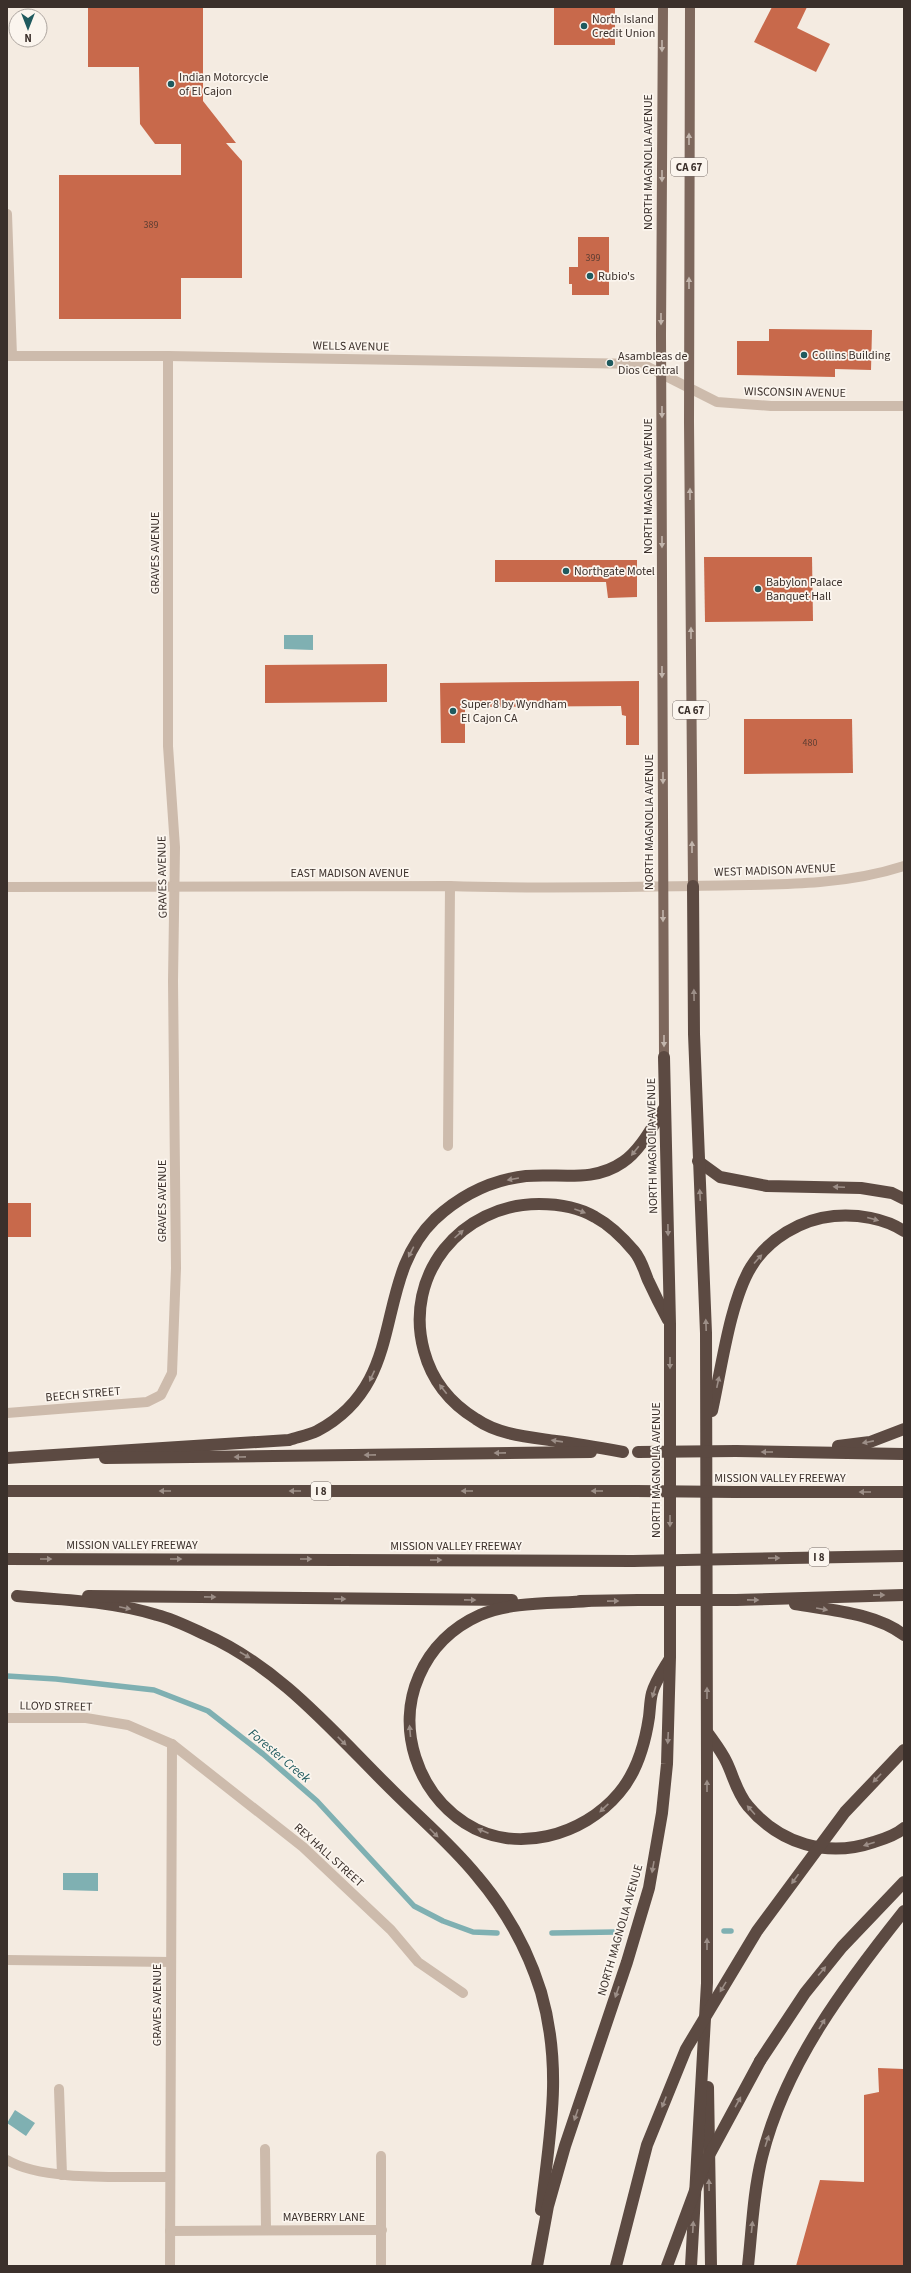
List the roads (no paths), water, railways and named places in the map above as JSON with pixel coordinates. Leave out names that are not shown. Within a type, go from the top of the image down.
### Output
[{"type":"highway","points":[[693,886],[698,1161],[706,1333],[707,1983],[710,2266]]},
{"type":"highway","name":"NORTH MAGNOLIA AVENUE","points":[[535,2266],[548,2206],[566,2146],[627,1962],[649,1888],[662,1813],[667,1764],[670,1657],[670,1324],[664,1057]]},
{"type":"highway","points":[[10,1458],[282,1440],[316,1432],[339,1417],[359,1398],[372,1377],[380,1358],[403,1268],[413,1248],[436,1219],[468,1194],[485,1186],[507,1179],[527,1176],[589,1176],[609,1170],[624,1162],[637,1150],[665,1108]]},
{"type":"highway","points":[[698,1161],[720,1177],[733,1180],[767,1186],[861,1188],[892,1193],[904,1199]]},
{"type":"highway","points":[[624,1452],[526,1437],[497,1430],[477,1420],[459,1407],[444,1392],[432,1376],[425,1354],[419,1322],[420,1301],[425,1284],[444,1250],[472,1223],[490,1213],[510,1207],[554,1204],[594,1216],[618,1234],[636,1252],[670,1324]]},
{"type":"highway","points":[[707,1434],[736,1302],[751,1267],[771,1245],[792,1228],[820,1217],[845,1215],[871,1218],[904,1231]]},
{"type":"highway","points":[[798,1452],[870,1442],[904,1429]]},
{"type":"highway","points":[[10,1458],[159,1458],[736,1451],[904,1454]]},
{"type":"highway","name":"MISSION VALLEY FREEWAY","points":[[7,1491],[904,1492]]},
{"type":"highway","name":"MISSION VALLEY FREEWAY","points":[[7,1559],[634,1561],[904,1556]]},
{"type":"highway","points":[[12,1596],[588,1601],[770,1601],[904,1595]]},
{"type":"highway","points":[[12,1596],[118,1606],[158,1615],[206,1634],[249,1657],[306,1705],[476,1874],[507,1918],[522,1946],[540,1990],[553,2050],[555,2082],[535,2266]]},
{"type":"highway","points":[[588,1601],[500,1608],[479,1615],[454,1630],[436,1647],[423,1666],[414,1688],[409,1712],[412,1749],[419,1769],[432,1791],[450,1810],[466,1823],[490,1834],[517,1839],[548,1837],[578,1826],[602,1812],[620,1792],[636,1765],[646,1736],[652,1693],[670,1657]]},
{"type":"highway","points":[[770,1601],[846,1613],[874,1620],[904,1635]]},
{"type":"highway","points":[[707,1732],[727,1763],[733,1783],[747,1805],[756,1815],[789,1839],[806,1846],[824,1849],[845,1849],[862,1846],[886,1838],[904,1828]]},
{"type":"highway","points":[[616,2266],[647,2145],[686,2049],[757,1932],[845,1812],[904,1750]]},
{"type":"highway","points":[[667,2266],[706,2161],[760,2061],[805,1993],[842,1948],[904,1882]]},
{"type":"highway","points":[[748,2266],[757,2179],[762,2156],[784,2096],[797,2068],[833,2006],[861,1965],[904,1911]]},
{"type":"highway","points":[[691,2266],[707,1983]]},
{"type":"main road","name":"NORTH MAGNOLIA AVENUE","points":[[663,7],[662,373],[664,1057]]},
{"type":"main road","name":"CA 67","points":[[690,7],[690,387],[693,886]]},
{"type":"street","points":[[7,214],[9,356]]},
{"type":"street","name":"WELLS AVENUE","points":[[9,356],[168,356],[642,364],[690,387]]},
{"type":"street","name":"GRAVES AVENUE","points":[[160,1395],[172,1373],[176,1268],[173,981],[175,847],[168,746],[168,356]]},
{"type":"street","name":"WISCONSIN AVENUE","points":[[690,387],[717,402],[771,406],[904,406]]},
{"type":"street","name":"WEST MADISON AVENUE","points":[[693,886],[819,884],[873,876],[904,866]]},
{"type":"street","name":"EAST MADISON AVENUE","points":[[7,887],[175,885],[450,886],[515,889],[693,886]]},
{"type":"street","points":[[448,1146],[450,886]]},
{"type":"street","name":"BEECH STREET","points":[[7,1413],[147,1402],[160,1395]]},
{"type":"street","name":"LLOYD STREET","points":[[7,1718],[86,1718],[100,1720],[128,1725],[172,1744]]},
{"type":"street","name":"GRAVES AVENUE","points":[[170,2266],[172,1744]]},
{"type":"street","name":"REX HALL STREET","points":[[172,1744],[304,1847],[391,1930],[418,1962],[463,1993]]},
{"type":"street","points":[[7,1960],[171,1962]]},
{"type":"street","points":[[59,2089],[62,2175]]},
{"type":"street","name":"MAYBERRY LANE","points":[[266,2149],[266,2230]]},
{"type":"street","points":[[381,2156],[381,2266]]},
{"type":"street","points":[[7,2160],[18,2166],[62,2175],[170,2177]]},
{"type":"street","name":"MAYBERRY LANE","points":[[170,2231],[382,2230]]},
{"type":"water","points":[[284,635],[313,635],[313,650],[284,649]]},
{"type":"water","points":[[63,1873],[98,1873],[98,1891],[63,1890]]},
{"type":"water","points":[[15,2110],[35,2123],[26,2136],[7,2123]]},
{"type":"waterway","name":"Forester Creek","points":[[7,1676],[56,1679],[154,1690],[208,1711],[263,1754],[317,1801],[414,1906],[443,1921],[473,1932],[497,1933]]},
{"type":"waterway","name":"Forester Creek","points":[[724,1931],[731,1931]]},
{"type":"waterway","name":"Forester Creek","points":[[552,1933],[616,1932]]},
{"type":"place","name":"North Island Credit Union","points":[[584,26]]},
{"type":"place","name":"Indian Motorcycle of El Cajon","points":[[171,84]]},
{"type":"place","name":"Rubio's","points":[[590,276]]},
{"type":"place","name":"Collins Building","points":[[804,355]]},
{"type":"place","name":"Asambleas de Dios Central","points":[[610,363]]},
{"type":"place","name":"Northgate Motel","points":[[566,571]]},
{"type":"place","name":"Babylon Palace Banquet Hall","points":[[758,589]]},
{"type":"place","name":"Super 8 by Wyndham El Cajon CA","points":[[453,711]]}]
